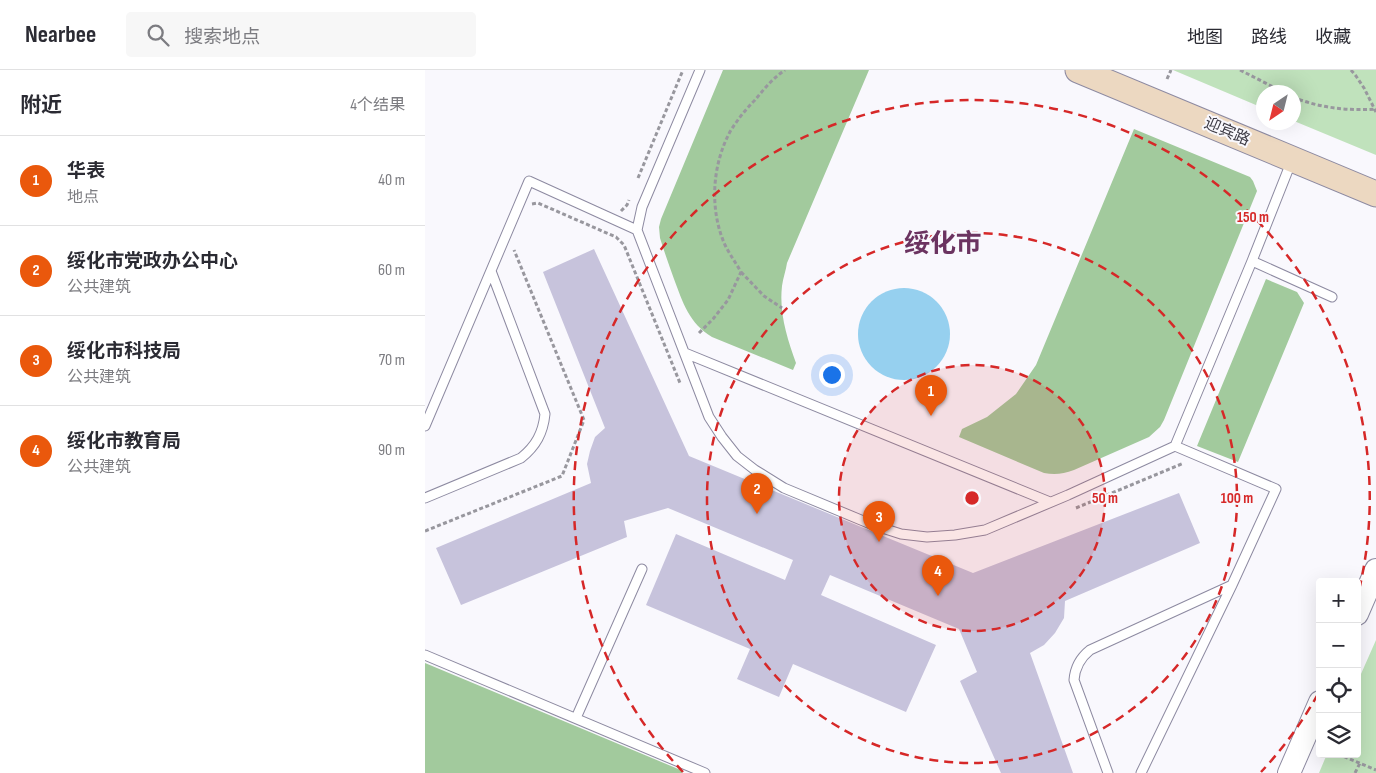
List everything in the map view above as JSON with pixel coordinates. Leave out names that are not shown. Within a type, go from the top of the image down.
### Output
[{"type":"main road","name":"迎宾路","points":[[1078,70],[1376,194]]},
{"type":"street","points":[[1361,605],[1376,570]]},
{"type":"street","points":[[1289,773],[1316,711]]},
{"type":"lane","points":[[700,70],[642,207],[637,230],[709,417],[737,456],[784,488],[873,525],[901,534],[927,537],[985,530],[1175,446],[1293,160]]},
{"type":"lane","points":[[425,426],[529,181],[637,230]]},
{"type":"lane","points":[[1252,261],[1332,297]]},
{"type":"lane","points":[[425,498],[521,458],[530,451],[544,426],[545,414],[491,271]]},
{"type":"lane","points":[[685,353],[1050,502]]},
{"type":"lane","points":[[1141,773],[1276,490],[1175,446]]},
{"type":"lane","points":[[576,718],[641,569]]},
{"type":"lane","points":[[1108,773],[1074,680],[1075,672],[1084,655],[1090,650],[1232,585]]},
{"type":"lane","points":[[425,656],[705,773]]},
{"type":"path","points":[[638,178],[683,70]]},
{"type":"path","points":[[782,308],[764,296],[741,272],[725,245],[715,208],[714,194],[718,165],[732,129],[770,82],[785,70]]},
{"type":"path","points":[[1167,79],[1171,70]]},
{"type":"path","points":[[1240,70],[1269,85]]},
{"type":"path","points":[[1301,100],[1320,106],[1375,110],[1364,88],[1351,70]]},
{"type":"path","points":[[619,212],[627,205],[630,196]]},
{"type":"path","points":[[530,205],[538,203],[616,237],[624,245],[683,389]]},
{"type":"path","points":[[425,531],[562,476],[584,420],[513,248]]},
{"type":"path","points":[[699,333],[728,300],[741,272]]},
{"type":"path","points":[[1075,508],[1185,463]]},
{"type":"path","points":[[1347,758],[1376,770]]},
{"type":"path","points":[[1355,773],[1359,763]]},
{"type":"green space","points":[[723,70],[869,70],[787,263],[781,296],[787,335],[796,363],[793,370],[712,337],[704,331],[692,319],[684,304],[660,238],[659,227],[661,219]]},
{"type":"green space","points":[[1173,70],[1376,70],[1376,155],[1301,124],[1301,85],[1256,85],[1256,105]]},
{"type":"green space","points":[[1134,129],[1250,177],[1257,191],[1160,427],[1149,437],[1074,470],[1059,474],[1044,473],[959,437],[962,429],[987,417],[1016,394],[1036,365]]},
{"type":"green space","points":[[1266,279],[1297,292],[1304,303],[1238,462],[1197,446]]},
{"type":"green space","points":[[1376,640],[1376,773],[1319,773],[1325,758],[1361,758],[1361,674]]},
{"type":"green space","points":[[425,663],[683,771],[682,773],[425,773]]},
{"type":"water","points":[[904,288],[922,291],[937,301],[947,316],[950,334],[947,352],[937,367],[922,377],[904,380],[886,377],[871,367],[861,352],[858,334],[861,316],[871,301],[886,291]]},
{"type":"building","points":[[594,249],[689,456],[973,573],[1179,493],[1200,543],[1065,601],[1064,618],[1055,633],[1044,645],[1030,653],[1073,773],[1001,773],[960,681],[977,672],[959,629],[830,575],[821,595],[936,645],[906,712],[793,664],[779,697],[737,679],[750,649],[646,605],[676,534],[785,580],[793,560],[668,508],[624,521],[627,537],[461,605],[436,548],[591,483],[587,464],[590,451],[595,437],[605,428],[543,272]]},
{"type":"place","name":"华表","points":[[931,416]]},
{"type":"place","name":"绥化市党政办公中心","points":[[757,514]]},
{"type":"place","name":"绥化市科技局","points":[[879,542]]},
{"type":"place","name":"绥化市教育局","points":[[938,596]]},
{"type":"district","name":"绥化市","points":[[943,244]]}]
